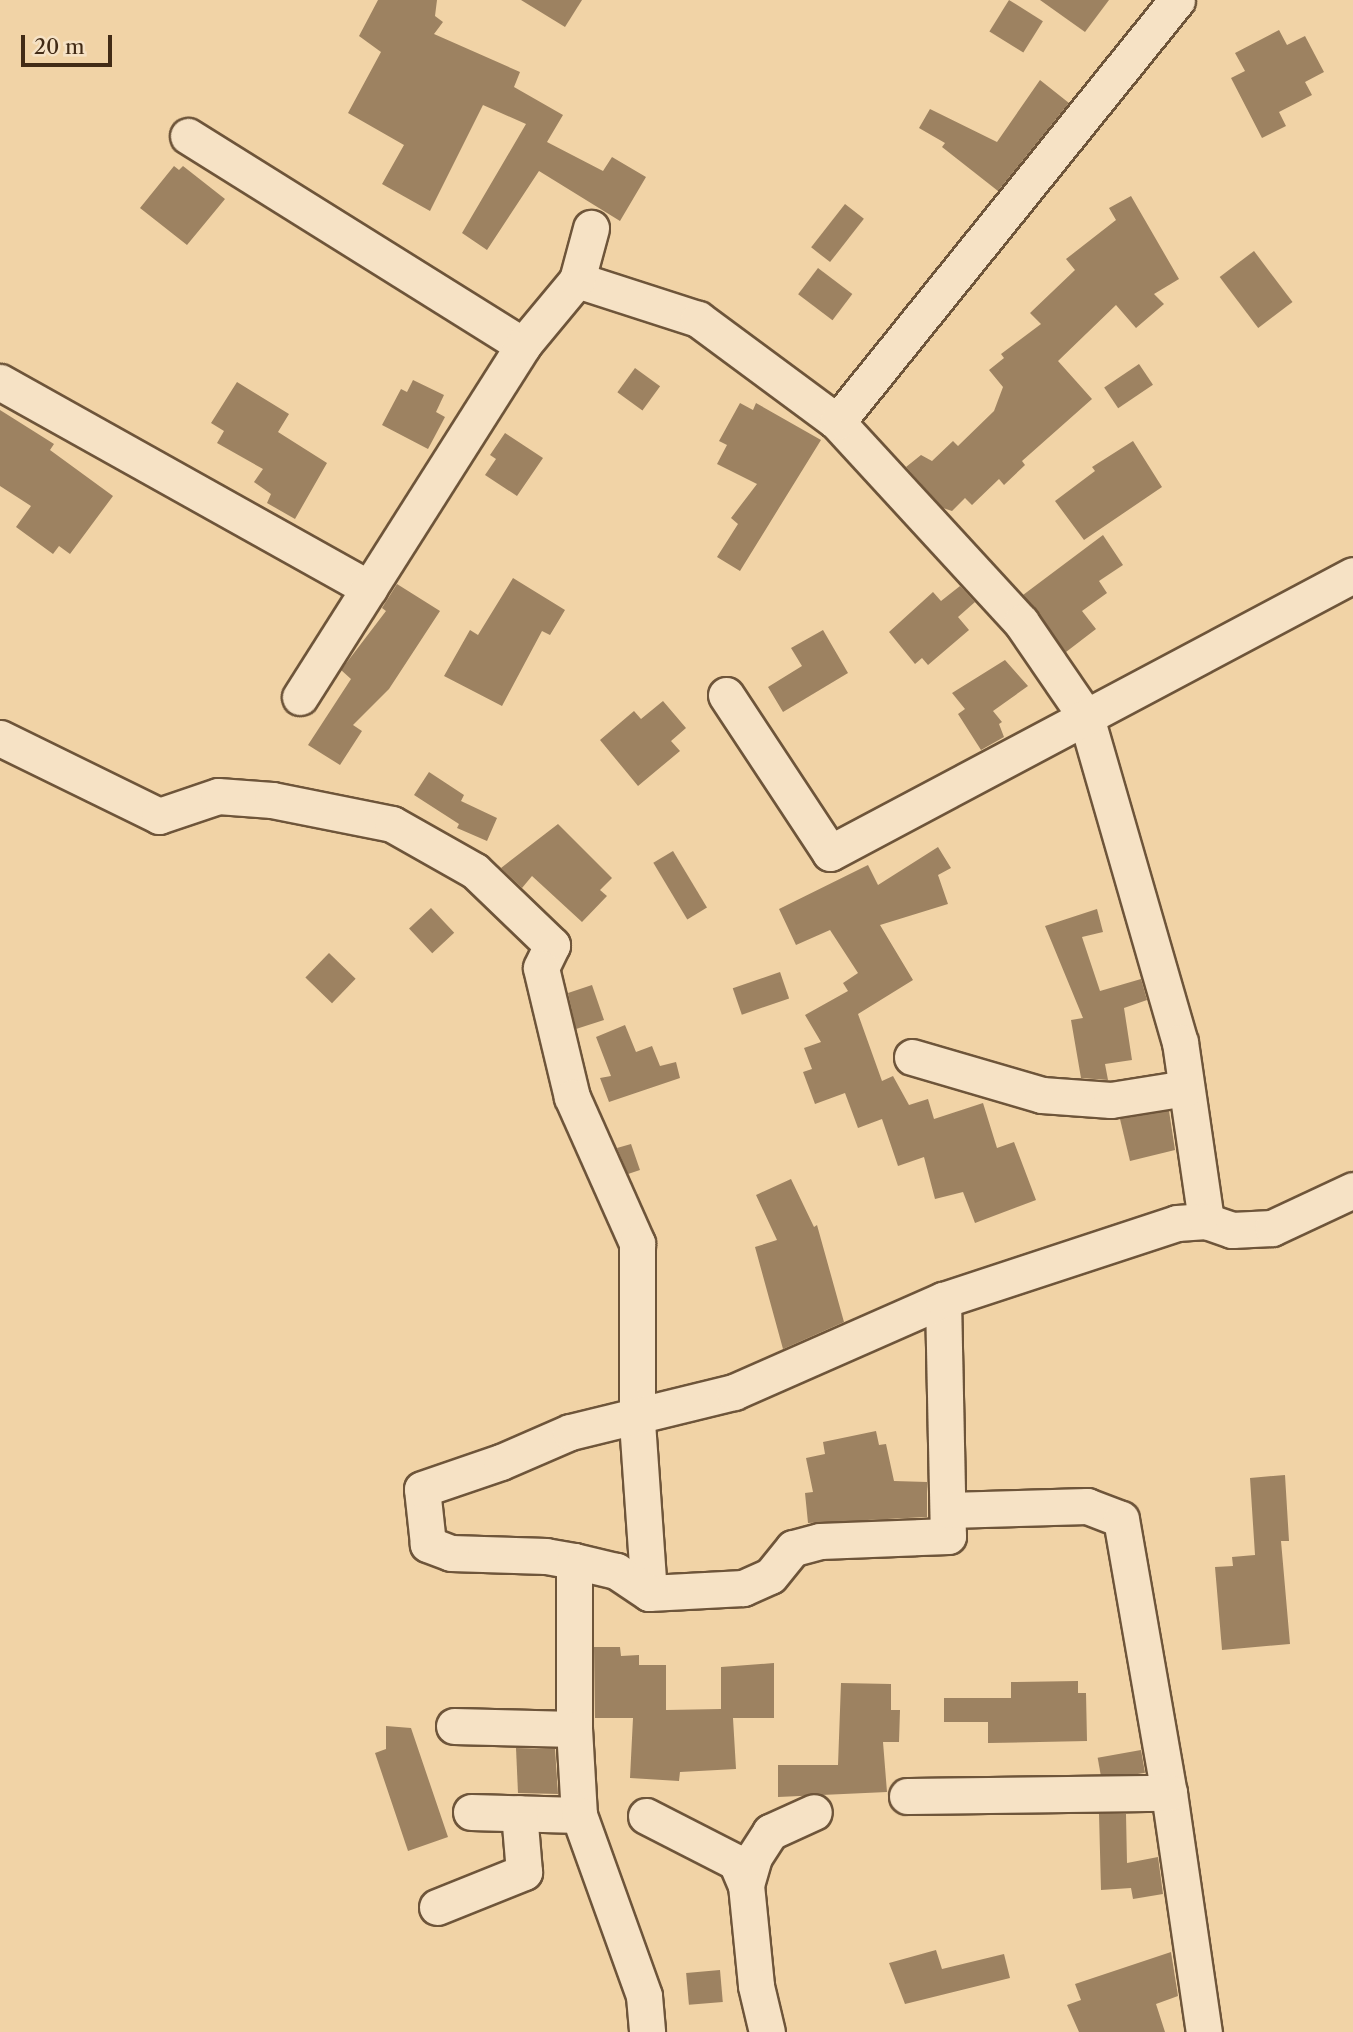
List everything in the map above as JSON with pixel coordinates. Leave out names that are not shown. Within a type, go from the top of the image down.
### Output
[{"type":"street","points":[[837,422],[1177,0]]},
{"type":"street","points":[[188,136],[523,345]]},
{"type":"street","points":[[300,697],[523,345],[577,280],[591,228]]},
{"type":"street","points":[[577,280],[698,319],[837,422],[1021,622],[1086,717],[1180,1042],[1206,1222]]},
{"type":"street","points":[[0,382],[369,588]]},
{"type":"street","points":[[726,695],[830,853],[1353,575]]},
{"type":"street","points":[[0,738],[159,816],[218,796],[272,800],[392,824],[475,871],[552,945],[541,968],[572,1097],[637,1243],[637,1416],[649,1593]]},
{"type":"street","points":[[912,1057],[1042,1095],[1111,1100],[1186,1088]]},
{"type":"street","points":[[943,1300],[948,1536],[820,1541],[793,1548],[770,1576],[743,1588],[649,1593],[616,1571],[574,1561],[546,1556],[451,1553],[428,1544],[422,1489],[501,1462],[570,1432],[734,1392],[943,1300],[1177,1223],[1206,1222],[1233,1230],[1272,1228],[1353,1190]]},
{"type":"street","points":[[949,1510],[1087,1506],[1121,1519],[1169,1793],[1204,2032]]},
{"type":"street","points":[[574,1561],[574,1728],[579,1815],[644,1996],[647,2032]]},
{"type":"street","points":[[454,1726],[574,1728]]},
{"type":"street","points":[[907,1796],[1169,1793]]},
{"type":"street","points":[[471,1812],[579,1815]]},
{"type":"street","points":[[746,1885],[754,1857],[770,1832],[814,1812]]},
{"type":"street","points":[[437,1907],[524,1872],[519,1813]]},
{"type":"street","points":[[646,1816],[736,1862],[746,1885],[756,1986],[767,2032]]},
{"type":"building","points":[[378,0],[437,0],[435,16],[443,22],[434,34],[520,72],[514,87],[563,115],[547,142],[603,171],[612,157],[646,177],[620,221],[539,171],[487,250],[462,233],[526,124],[483,105],[430,211],[382,184],[404,145],[348,113],[381,52],[359,36]]},
{"type":"building","points":[[521,0],[582,0],[565,27]]},
{"type":"building","points":[[1009,0],[1043,21],[1023,53],[989,31]]},
{"type":"building","points":[[1040,0],[1109,0],[1085,32]]},
{"type":"building","points":[[1279,30],[1287,45],[1305,36],[1324,72],[1305,82],[1312,95],[1279,112],[1286,126],[1262,138],[1231,78],[1245,71],[1235,53]]},
{"type":"building","points":[[1040,80],[1069,103],[998,191],[942,147],[945,143],[919,128],[930,109],[997,142]]},
{"type":"building","points":[[174,166],[179,170],[183,166],[225,199],[187,245],[140,208]]},
{"type":"building","points":[[1131,196],[1179,279],[1154,294],[1164,304],[1136,328],[1116,305],[1058,361],[1092,399],[1022,461],[1025,465],[1004,485],[999,479],[972,505],[965,498],[952,511],[943,508],[906,467],[921,455],[932,461],[953,441],[958,446],[994,411],[1003,387],[989,370],[1004,358],[1001,354],[1041,324],[1030,313],[1075,270],[1066,259],[1116,220],[1109,208]]},
{"type":"building","points":[[845,204],[864,219],[830,262],[811,247]]},
{"type":"building","points":[[1254,251],[1293,302],[1258,328],[1220,277]]},
{"type":"building","points":[[818,268],[852,294],[832,320],[798,294]]},
{"type":"building","points":[[1139,364],[1153,385],[1118,408],[1104,387]]},
{"type":"building","points":[[635,368],[660,386],[642,410],[617,392]]},
{"type":"building","points":[[413,380],[444,395],[436,412],[445,417],[428,449],[382,425],[401,389],[407,392]]},
{"type":"building","points":[[237,382],[289,414],[278,432],[327,463],[295,519],[267,503],[271,494],[254,482],[263,469],[217,443],[224,431],[211,423]]},
{"type":"building","points":[[740,403],[753,410],[756,403],[821,440],[740,571],[717,557],[738,524],[731,518],[757,484],[717,464],[727,445],[719,441]]},
{"type":"building","points":[[0,410],[54,444],[50,450],[113,496],[70,554],[59,546],[53,554],[16,527],[31,506],[0,486]]},
{"type":"building","points":[[505,433],[543,458],[517,496],[485,475],[496,459],[490,455]]},
{"type":"building","points":[[1133,441],[1162,487],[1084,540],[1055,501],[1095,471],[1092,467]]},
{"type":"building","points":[[1103,535],[1123,565],[1099,581],[1107,593],[1082,611],[1096,629],[1066,652],[1023,595]]},
{"type":"building","points":[[513,578],[565,610],[550,635],[542,631],[502,706],[444,676],[470,630],[478,635]]},
{"type":"building","points":[[397,584],[440,611],[389,689],[353,725],[362,731],[340,765],[308,745],[351,679],[341,670],[386,611],[382,608]]},
{"type":"building","points":[[960,586],[975,602],[958,617],[969,630],[928,665],[922,658],[915,664],[889,632],[933,592],[941,601]]},
{"type":"building","points":[[823,630],[848,673],[783,712],[768,687],[802,666],[791,648]]},
{"type":"building","points":[[1005,660],[1028,686],[993,711],[1002,722],[999,724],[1004,737],[981,750],[958,714],[965,709],[952,693]]},
{"type":"building","points":[[663,701],[686,728],[671,741],[680,751],[638,786],[600,740],[634,711],[641,719]]},
{"type":"building","points":[[429,772],[464,795],[461,801],[497,818],[487,841],[457,828],[459,824],[414,795]]},
{"type":"building","points":[[558,824],[612,878],[600,890],[607,896],[582,922],[532,876],[522,888],[501,868]]},
{"type":"building","points":[[938,847],[951,868],[938,875],[948,904],[880,925],[913,980],[858,1014],[882,1081],[893,1076],[909,1105],[928,1099],[934,1119],[983,1103],[997,1148],[1014,1142],[1036,1200],[975,1223],[963,1192],[935,1199],[924,1157],[898,1166],[882,1119],[858,1128],[845,1093],[815,1104],[803,1072],[812,1069],[804,1048],[821,1042],[805,1015],[848,991],[843,983],[858,973],[830,930],[796,945],[779,909],[868,865],[878,885]]},
{"type":"building","points":[[673,851],[707,908],[687,919],[653,863]]},
{"type":"building","points":[[431,908],[454,933],[432,953],[409,928]]},
{"type":"building","points":[[1097,909],[1103,932],[1082,937],[1100,991],[1141,979],[1147,1000],[1124,1008],[1132,1060],[1105,1064],[1108,1080],[1081,1078],[1071,1020],[1083,1018],[1045,926]]},
{"type":"building","points":[[329,953],[356,979],[332,1003],[305,977]]},
{"type":"building","points":[[780,972],[789,998],[742,1015],[733,988]]},
{"type":"building","points":[[592,985],[604,1020],[576,1029],[568,993]]},
{"type":"building","points":[[625,1025],[636,1052],[652,1046],[660,1066],[676,1062],[680,1078],[609,1102],[600,1078],[611,1076],[596,1037]]},
{"type":"building","points":[[1169,1111],[1175,1150],[1130,1161],[1120,1119]]},
{"type":"building","points":[[631,1144],[640,1170],[628,1174],[617,1148]]},
{"type":"building","points":[[791,1179],[814,1227],[817,1225],[844,1322],[783,1349],[755,1247],[777,1240],[756,1195]]},
{"type":"building","points":[[876,1431],[879,1445],[886,1444],[894,1481],[927,1482],[927,1517],[808,1523],[805,1493],[813,1492],[806,1458],[825,1454],[823,1442]]},
{"type":"building","points":[[1285,1475],[1289,1541],[1281,1541],[1290,1644],[1222,1650],[1215,1567],[1233,1566],[1232,1557],[1255,1555],[1250,1478]]},
{"type":"building","points":[[594,1647],[620,1647],[621,1656],[639,1655],[639,1665],[666,1665],[666,1710],[721,1709],[721,1667],[774,1663],[774,1718],[733,1718],[736,1769],[680,1772],[679,1781],[630,1778],[633,1718],[595,1718]]},
{"type":"building","points":[[1078,1681],[1078,1693],[1086,1693],[1087,1741],[988,1743],[988,1722],[944,1722],[944,1698],[1011,1698],[1011,1682]]},
{"type":"building","points":[[841,1683],[891,1684],[891,1710],[900,1710],[899,1742],[883,1742],[887,1792],[778,1797],[778,1765],[838,1765]]},
{"type":"building","points":[[386,1726],[411,1728],[448,1837],[408,1851],[375,1753],[386,1749]]},
{"type":"building","points":[[516,1748],[555,1749],[558,1794],[518,1793]]},
{"type":"building","points":[[1141,1750],[1145,1773],[1102,1780],[1098,1758]]},
{"type":"building","points":[[1099,1814],[1126,1814],[1127,1863],[1158,1857],[1163,1894],[1133,1899],[1131,1888],[1101,1890]]},
{"type":"building","points":[[936,1950],[942,1969],[1004,1954],[1010,1978],[905,2004],[889,1963]]},
{"type":"building","points":[[1171,1952],[1178,1996],[1156,2004],[1165,2032],[1079,2032],[1067,2005],[1081,2000],[1075,1984]]},
{"type":"building","points":[[720,1970],[723,2002],[689,2005],[686,1973]]}]
